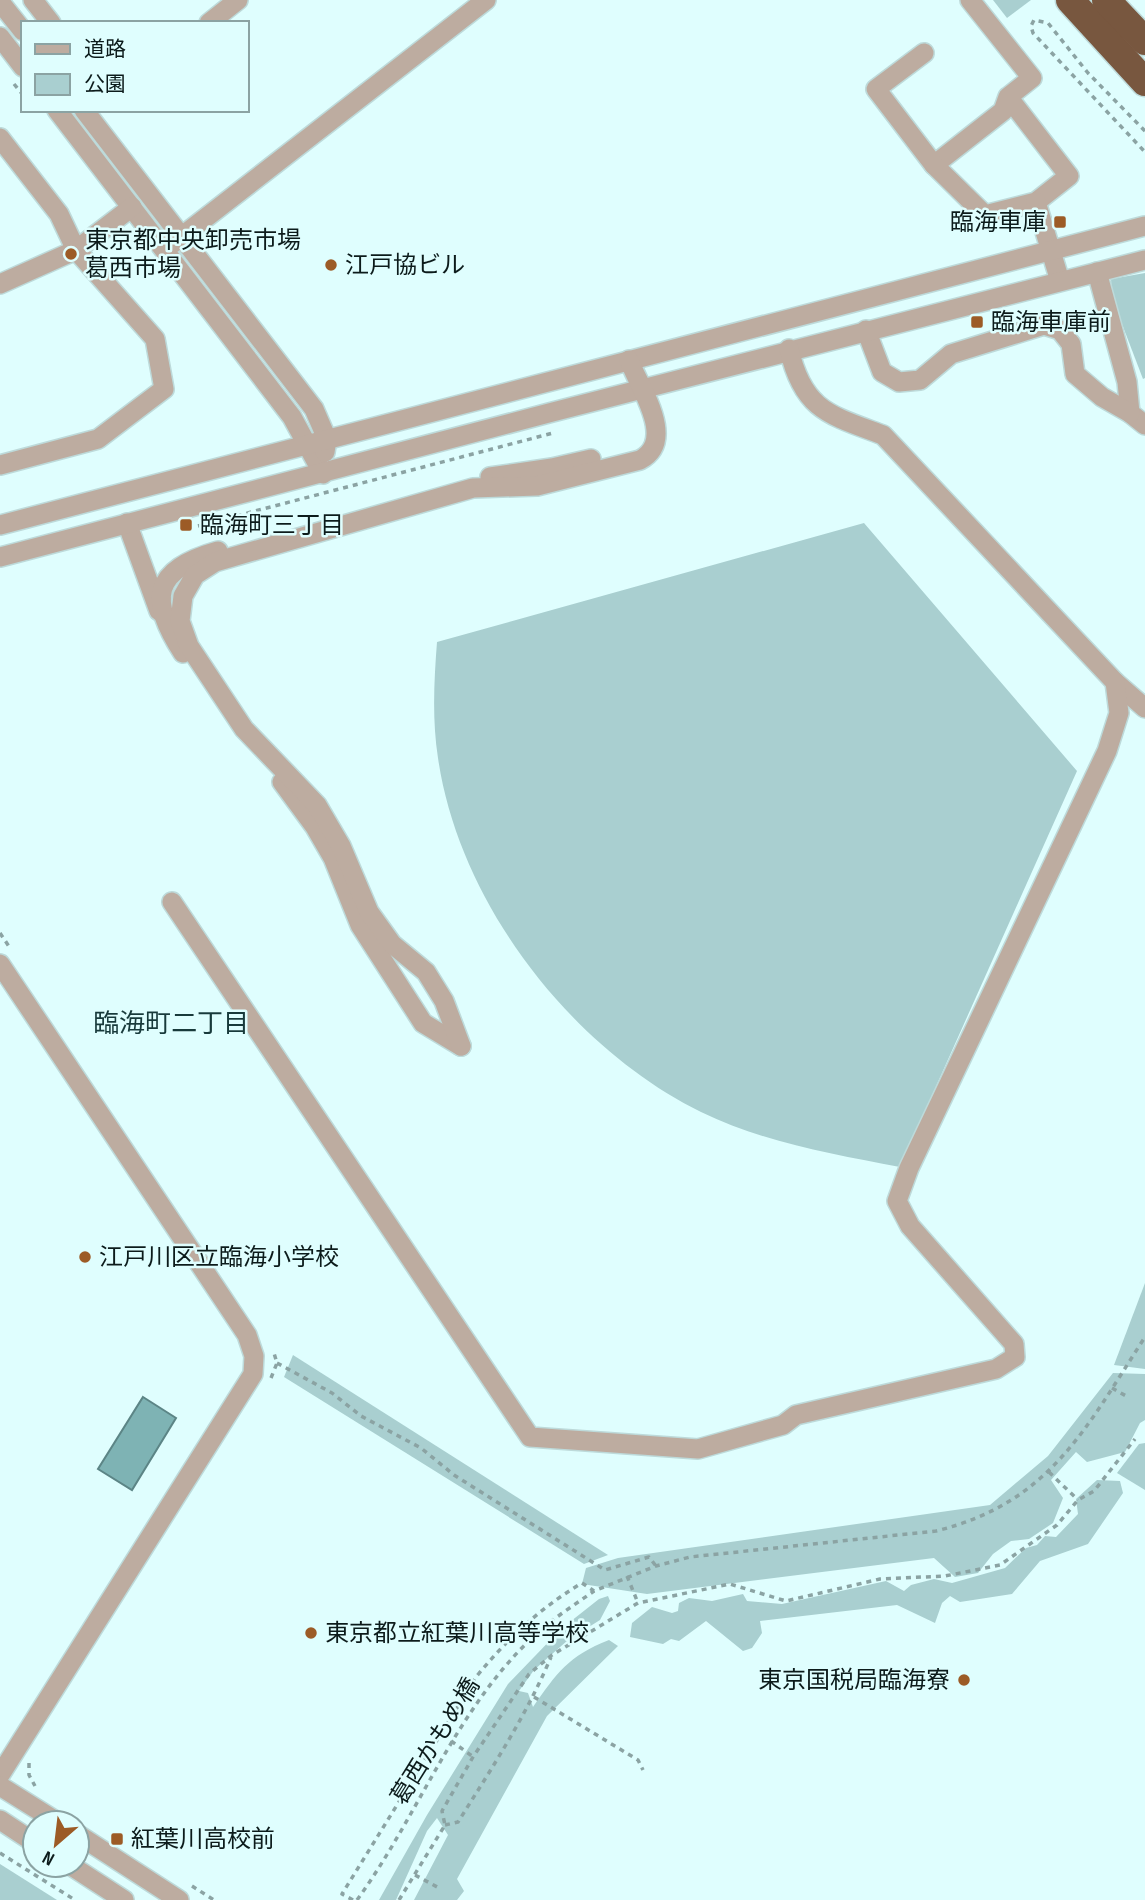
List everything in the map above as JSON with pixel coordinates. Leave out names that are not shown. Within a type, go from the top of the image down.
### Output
[{"type":"highway","points":[[1070,0],[1145,82]]},
{"type":"highway","points":[[1106,0],[1145,41]]},
{"type":"street","points":[[33,0],[49,21]]},
{"type":"street","points":[[212,21],[238,0]]},
{"type":"street","points":[[165,249],[486,0]]},
{"type":"street","points":[[934,165],[1003,111],[1008,97],[1032,78],[970,0]]},
{"type":"street","points":[[0,2],[21,28]]},
{"type":"street","points":[[0,37],[21,64]]},
{"type":"street","points":[[924,53],[876,89],[934,165],[985,215],[1036,202],[1069,176],[1008,97]]},
{"type":"street","points":[[59,112],[292,417],[323,474]]},
{"type":"street","points":[[86,112],[314,410],[327,439],[323,474]]},
{"type":"street","points":[[0,138],[59,214],[76,250],[155,339],[164,389],[98,439],[0,465]]},
{"type":"street","points":[[1036,202],[1060,281]]},
{"type":"street","points":[[0,284],[76,250],[132,207]]},
{"type":"street","points":[[0,525],[1145,226]]},
{"type":"street","points":[[1107,236],[1106,270],[1127,382],[1137,419]]},
{"type":"street","points":[[0,557],[789,349],[1145,260]]},
{"type":"street","points":[[866,330],[882,372],[899,382],[920,380],[951,354],[1044,325],[1060,330],[1071,344],[1075,374],[1102,397],[1137,419]]},
{"type":"street","points":[[789,349],[804,393],[831,416],[883,435],[1115,682],[1144,705]]},
{"type":"street","points":[[162,618],[161,597],[167,580],[177,569],[197,557],[467,480],[552,468],[638,447],[647,438],[640,390],[629,360]]},
{"type":"street","points":[[127,523],[162,618],[235,735],[290,791],[315,827],[333,859],[360,925],[423,1023],[461,1046],[444,1001],[426,972],[392,944],[369,912],[341,846],[317,805],[244,729],[189,646],[180,621],[183,596],[195,575],[215,562],[472,488],[537,486],[640,460],[652,452],[657,437],[651,407],[640,390]]},
{"type":"street","points":[[172,902],[530,1437],[698,1449],[783,1425],[796,1415],[996,1368],[1015,1357],[1014,1344],[910,1226],[897,1202],[909,1168],[1107,751],[1119,713],[1115,682]]},
{"type":"street","points":[[0,1775],[253,1374],[254,1356],[241,1325],[8,960]]},
{"type":"street","points":[[0,1786],[37,1809]]},
{"type":"street","points":[[0,1820],[21,1834]]},
{"type":"street","points":[[91,1843],[179,1900]]},
{"type":"street","points":[[91,1879],[124,1900]]},
{"type":"path","points":[[1145,131],[1088,73],[1048,23],[1041,19],[1034,20],[1031,26],[1033,33],[1145,152]]},
{"type":"path","points":[[186,529],[561,431]]},
{"type":"path","points":[[0,933],[8,960]]},
{"type":"path","points":[[355,1900],[342,1894],[443,1735],[476,1677],[524,1624],[552,1601],[582,1583],[594,1591],[656,1566],[690,1558],[936,1531],[964,1524],[992,1512],[1049,1472],[1082,1436],[1145,1337]]},
{"type":"path","points":[[273,1350],[278,1363],[332,1393],[361,1416],[421,1448],[454,1475],[605,1570],[649,1556],[656,1566]]},
{"type":"path","points":[[267,1385],[278,1363]]},
{"type":"path","points":[[1112,1388],[1128,1397]]},
{"type":"path","points":[[399,1900],[445,1825],[442,1811],[473,1757],[529,1674],[552,1655],[638,1603],[730,1584],[786,1601],[880,1579],[945,1576],[1000,1565],[1058,1525],[1078,1500],[1094,1491],[1135,1439]]},
{"type":"path","points":[[1049,1472],[1078,1500]]},
{"type":"path","points":[[627,1576],[638,1603]]},
{"type":"path","name":"葛西かもめ橋","points":[[355,1900],[479,1701],[503,1669],[531,1639],[594,1591]]},
{"type":"path","points":[[445,1825],[458,1822],[534,1697],[552,1655]]},
{"type":"path","points":[[534,1697],[638,1760],[643,1770]]},
{"type":"path","points":[[443,1735],[473,1757]]},
{"type":"path","points":[[0,1853],[75,1900]]},
{"type":"path","points":[[415,1875],[439,1888]]},
{"type":"green space","points":[[993,0],[1031,0],[1007,18]]},
{"type":"green space","points":[[1145,273],[1143,379],[1112,298],[1111,279]]},
{"type":"green space","points":[[864,523],[1077,771],[900,1167],[798,1146],[725,1122],[701,1112],[653,1084],[608,1050],[566,1010],[529,965],[496,917],[470,865],[450,812],[438,758],[435,729],[437,642]]},
{"type":"green space","points":[[1145,1283],[1145,1369],[1114,1365]]},
{"type":"green space","points":[[293,1355],[608,1555],[584,1564],[284,1377]]},
{"type":"green space","points":[[1113,1373],[1145,1374],[1145,1420],[1140,1423],[1125,1452],[1087,1462],[1076,1452],[1051,1480],[1063,1498],[1053,1523],[1029,1539],[1011,1541],[993,1554],[978,1573],[955,1577],[934,1558],[647,1594],[582,1584],[586,1568],[618,1558],[990,1505],[1048,1456]]},
{"type":"green space","points":[[1145,1443],[1145,1490],[1117,1473],[1139,1444]]},
{"type":"green space","points":[[1097,1480],[1120,1481],[1123,1493],[1088,1544],[1040,1561],[1012,1594],[960,1602],[950,1596],[942,1603],[935,1623],[897,1605],[760,1621],[762,1633],[752,1648],[743,1651],[706,1621],[679,1641],[671,1639],[663,1644],[630,1637],[632,1623],[652,1607],[672,1613],[678,1611],[679,1603],[689,1598],[712,1601],[743,1594],[747,1601],[782,1604],[886,1581],[904,1591],[911,1585],[934,1579],[952,1583],[1005,1568],[1026,1548],[1037,1545],[1045,1536],[1056,1537],[1078,1514],[1076,1499]]},
{"type":"green space","points":[[608,1596],[610,1601],[600,1620],[568,1640],[534,1670],[519,1691],[528,1693],[533,1707],[573,1659],[609,1640],[618,1646],[547,1716],[457,1879],[464,1891],[457,1900],[414,1900],[448,1835],[437,1818],[427,1831],[396,1900],[379,1900],[427,1815],[508,1684],[561,1629],[599,1599]]},
{"type":"green space","points":[[0,1864],[57,1900],[0,1900]]},
{"type":"shaded area","points":[[143,1397],[176,1418],[132,1490],[98,1469]]},
{"type":"place","name":"臨海車庫","points":[[1060,222]]},
{"type":"place","name":"東京都中央卸売市場 葛西市場","points":[[71,254]]},
{"type":"place","name":"江戸協ビル","points":[[331,265]]},
{"type":"place","name":"臨海車庫前","points":[[977,322]]},
{"type":"place","name":"臨海町三丁目","points":[[186,525]]},
{"type":"place","name":"江戸川区立臨海小学校","points":[[85,1257]]},
{"type":"place","name":"東京都立紅葉川高等学校","points":[[311,1633]]},
{"type":"place","name":"東京国税局臨海寮","points":[[964,1680]]},
{"type":"place","name":"紅葉川高校前","points":[[117,1839]]},
{"type":"district","name":"臨海町二丁目","points":[[171,1023]]}]
